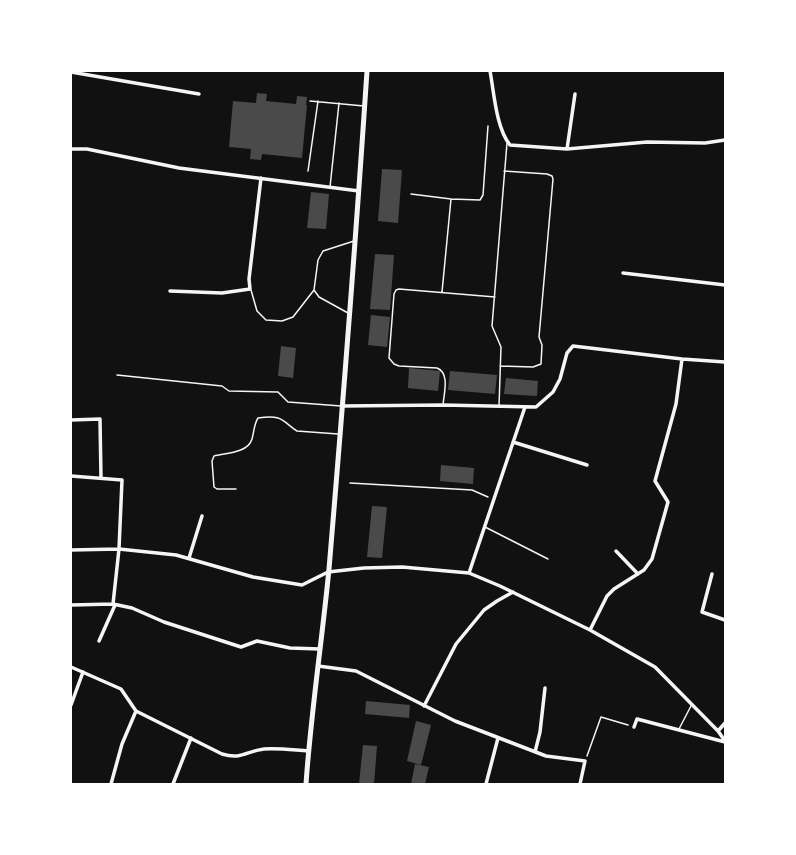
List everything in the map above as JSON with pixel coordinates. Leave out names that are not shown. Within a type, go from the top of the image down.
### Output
[{"type":"main road","points":[[306,784],[308,752],[328,572],[343,406],[367,71]]},
{"type":"street","points":[[490,71],[497,114],[507,141],[510,145],[567,149],[647,142],[705,143],[725,140]]},
{"type":"street","points":[[71,72],[200,94]]},
{"type":"street","points":[[567,149],[575,94]]},
{"type":"street","points":[[71,149],[87,149],[179,168],[359,191]]},
{"type":"street","points":[[170,291],[222,293],[250,289],[249,279],[262,178]]},
{"type":"street","points":[[623,273],[725,285]]},
{"type":"street","points":[[343,406],[443,405],[536,407],[553,392],[560,379],[567,353],[573,346],[682,359],[725,362]]},
{"type":"street","points":[[590,630],[607,596],[614,589],[644,570],[652,559],[668,502],[654,481],[676,404],[682,359]]},
{"type":"street","points":[[469,573],[525,407]]},
{"type":"street","points":[[71,420],[100,419],[101,478]]},
{"type":"street","points":[[513,442],[587,465]]},
{"type":"street","points":[[71,476],[122,480],[119,549],[114,604],[99,641]]},
{"type":"street","points":[[189,558],[202,516]]},
{"type":"street","points":[[71,550],[119,549],[189,558],[253,577],[302,586],[328,572],[364,568],[402,567],[469,573],[513,592],[590,630],[655,667],[718,731],[725,742]]},
{"type":"street","points":[[616,551],[638,574]]},
{"type":"street","points":[[712,574],[702,612],[725,620]]},
{"type":"street","points":[[424,706],[456,644],[484,610],[513,592]]},
{"type":"street","points":[[71,605],[114,604],[132,608],[164,622],[241,647],[257,641],[290,648],[320,649]]},
{"type":"street","points":[[318,666],[356,671],[455,721],[546,756],[585,761],[580,784]]},
{"type":"street","points":[[71,667],[121,689],[136,712],[222,754],[232,757],[262,749],[277,748],[308,752]]},
{"type":"street","points":[[71,705],[83,672]]},
{"type":"street","points":[[535,752],[540,732],[545,688]]},
{"type":"street","points":[[111,784],[122,744],[136,712]]},
{"type":"street","points":[[634,727],[637,719],[725,742]]},
{"type":"street","points":[[718,731],[725,723]]},
{"type":"street","points":[[173,784],[191,738]]},
{"type":"street","points":[[486,784],[498,738]]},
{"type":"lane","points":[[310,101],[364,106]]},
{"type":"lane","points":[[308,171],[318,101]]},
{"type":"lane","points":[[330,187],[339,103]]},
{"type":"lane","points":[[411,194],[451,199],[480,200],[483,195],[488,126]]},
{"type":"lane","points":[[499,406],[501,347],[492,326],[507,141]]},
{"type":"lane","points":[[500,366],[532,368],[541,364],[542,345],[539,337],[553,178],[552,176],[546,174],[504,171]]},
{"type":"lane","points":[[442,292],[451,199]]},
{"type":"lane","points":[[250,289],[257,311],[266,320],[282,321],[293,317],[314,290],[318,260],[323,251],[355,241]]},
{"type":"lane","points":[[443,405],[445,376],[442,370],[437,368],[399,366],[394,364],[389,358],[394,294],[396,290],[399,289],[495,297]]},
{"type":"lane","points":[[314,290],[319,297],[349,314]]},
{"type":"lane","points":[[117,375],[222,386],[229,391],[278,392],[288,402],[343,406]]},
{"type":"lane","points":[[236,489],[217,489],[214,487],[212,461],[214,456],[245,448],[252,440],[255,421],[258,418],[276,417],[297,431],[340,434]]},
{"type":"lane","points":[[485,527],[548,559]]},
{"type":"lane","points":[[678,730],[692,704]]},
{"type":"path","points":[[350,483],[472,490],[494,500]]},
{"type":"path","points":[[585,761],[601,717],[634,727]]},
{"type":"building","points":[[257,93],[267,94],[266,101],[296,104],[297,96],[307,97],[302,158],[262,154],[261,160],[250,159],[251,149],[229,147],[233,101],[256,103]]},
{"type":"building","points":[[382,169],[402,170],[398,223],[378,221]]},
{"type":"building","points":[[311,192],[329,194],[326,229],[307,228]]},
{"type":"building","points":[[375,254],[394,255],[390,310],[370,309]]},
{"type":"building","points":[[371,315],[390,317],[387,347],[368,345]]},
{"type":"building","points":[[281,346],[296,348],[293,378],[278,376]]},
{"type":"building","points":[[409,368],[440,371],[438,391],[408,388]]},
{"type":"building","points":[[450,371],[497,375],[495,394],[448,390]]},
{"type":"building","points":[[506,378],[538,381],[537,396],[504,394]]},
{"type":"building","points":[[441,465],[474,468],[473,484],[440,481]]},
{"type":"building","points":[[372,506],[387,507],[382,558],[367,557]]},
{"type":"building","points":[[366,701],[410,705],[409,718],[365,714]]},
{"type":"building","points":[[416,721],[431,725],[421,765],[407,761]]},
{"type":"building","points":[[363,745],[377,746],[374,784],[359,784]]},
{"type":"building","points":[[415,764],[429,767],[425,784],[411,784]]}]
